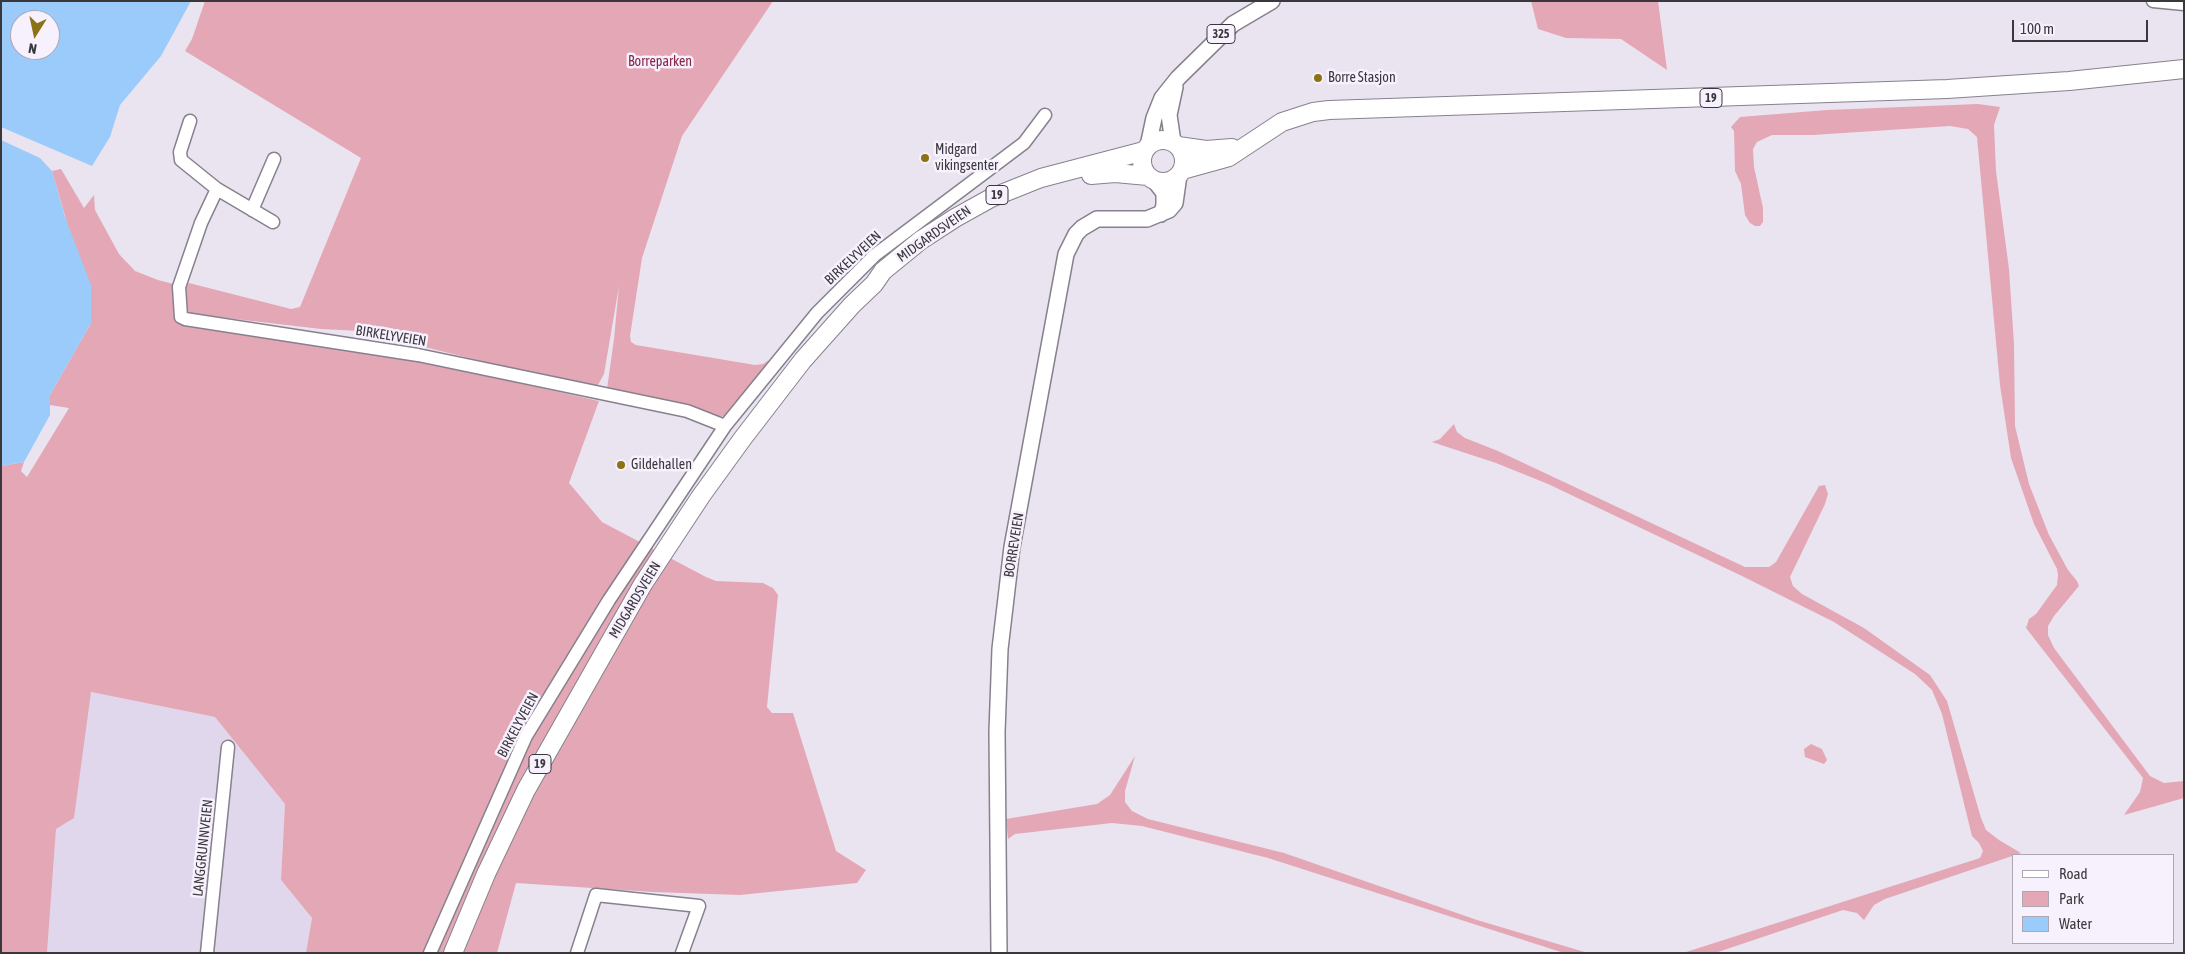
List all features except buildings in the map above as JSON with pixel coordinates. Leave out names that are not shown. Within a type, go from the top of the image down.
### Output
[{"type":"highway","name":"19","points":[[1151,178],[1168,181],[1180,172],[1229,157],[1282,122],[1312,112],[1329,110],[1947,89],[2068,81],[2184,69]]},
{"type":"highway","name":"19","points":[[1146,148],[1160,140],[1206,150],[1245,145]]},
{"type":"highway","points":[[1175,144],[1184,158],[1180,172]]},
{"type":"highway","points":[[1146,148],[1142,164],[1151,178]]},
{"type":"highway","name":"MIDGARDSVEIEN","points":[[453,953],[486,874],[526,790],[643,584],[701,496],[760,416],[828,332],[874,284],[883,271],[921,240],[983,202],[1041,178],[1146,148]]},
{"type":"highway","name":"MIDGARDSVEIEN","points":[[874,284],[959,225],[1008,200],[1038,188],[1102,173],[1151,178]]},
{"type":"main road","name":"325","points":[[1146,148],[1154,118],[1162,98],[1178,78],[1233,24],[1272,1]]},
{"type":"main road","name":"325","points":[[1175,144],[1170,134],[1169,115],[1171,100],[1178,78]]},
{"type":"main road","points":[[1161,214],[1170,210],[1175,203],[1180,172]]},
{"type":"main road","points":[[1151,178],[1164,193],[1164,206],[1161,214]]},
{"type":"main road","name":"BORREVEIEN","points":[[999,953],[996,732],[1000,649],[1012,547],[1065,261],[1070,243],[1076,234],[1090,223],[1103,218],[1147,219],[1161,214]]},
{"type":"street","points":[[2152,1],[2184,4]]},
{"type":"street","name":"BIRKELYVEIEN","points":[[430,953],[526,736],[609,600],[725,426],[817,313],[875,255],[1024,143],[1045,115]]},
{"type":"street","points":[[190,121],[180,152],[181,160],[216,188],[273,222]]},
{"type":"street","points":[[252,210],[274,159]]},
{"type":"street","name":"BIRKELYVEIEN","points":[[216,188],[201,223],[179,287],[182,317],[185,319],[418,355],[687,411],[725,426]]},
{"type":"street","name":"LANGGRUNNVEIEN","points":[[208,953],[228,747]]},
{"type":"street","points":[[578,953],[596,895],[699,906],[682,953]]},
{"type":"shaded area","points":[[90,692],[215,717],[285,804],[281,880],[312,918],[306,953],[47,953],[56,829],[74,818]]},
{"type":"green space","name":"Borreparken","points":[[205,1],[773,1],[682,136],[642,258],[630,336],[631,342],[636,345],[755,365],[763,364],[769,360],[732,411],[724,416],[715,418],[607,389],[619,286],[604,374],[598,385],[586,387],[360,331],[321,329],[192,314],[185,310],[179,315],[430,363],[599,401],[569,483],[602,522],[706,577],[716,581],[763,583],[773,588],[778,595],[767,707],[772,713],[793,713],[836,851],[866,870],[857,883],[740,895],[653,892],[516,883],[497,953],[306,953],[312,918],[281,880],[285,804],[215,717],[91,692],[74,818],[56,829],[47,953],[1,953],[1,466],[24,462],[21,471],[27,477],[69,408],[50,405],[50,395],[91,323],[52,171],[61,169],[84,208],[94,195],[95,210],[119,254],[135,271],[158,280],[185,287],[189,283],[291,309],[300,307],[361,158],[185,51],[192,39]]},
{"type":"green space","points":[[1531,1],[1658,1],[1667,70],[1621,39],[1566,38],[1538,29]]},
{"type":"green space","points":[[1978,104],[2000,107],[1994,125],[1996,171],[2009,269],[2014,344],[2015,426],[2029,484],[2049,535],[2079,586],[2054,616],[2048,626],[2048,635],[2054,648],[2150,776],[2164,783],[2184,781],[2184,798],[2124,815],[2140,792],[2143,778],[2026,628],[2029,619],[2036,614],[2057,585],[2058,575],[2057,569],[2034,524],[2011,458],[2000,385],[1977,137],[1968,129],[1950,126],[1813,135],[1772,135],[1757,142],[1753,149],[1754,167],[1763,208],[1763,222],[1760,226],[1750,223],[1745,215],[1741,184],[1735,171],[1734,131],[1731,127],[1740,117],[1827,110]]},
{"type":"green space","points":[[1454,424],[1457,432],[1465,438],[1498,451],[1745,567],[1769,567],[1776,562],[1819,486],[1825,485],[1828,494],[1825,504],[1790,577],[1793,586],[1802,594],[1864,628],[1930,675],[1947,701],[1986,830],[2021,853],[2012,854],[2012,856],[1885,899],[1874,905],[1864,920],[1857,913],[1843,910],[1715,953],[1683,953],[1980,858],[1983,851],[1979,843],[1972,836],[1942,714],[1932,690],[1915,674],[1834,622],[1548,484],[1496,463],[1432,442],[1440,439]]},
{"type":"green space","points":[[1811,744],[1822,749],[1827,760],[1824,764],[1805,757],[1804,749]]},
{"type":"green space","points":[[1135,756],[1125,791],[1125,802],[1132,811],[1148,819],[1284,853],[1477,920],[1588,953],[1564,953],[1268,858],[1142,826],[1112,823],[1015,834],[1008,839],[1006,819],[1097,804],[1110,795]]},
{"type":"water","points":[[1,1],[191,1],[161,56],[120,105],[110,137],[92,166],[1,127]]},
{"type":"water","points":[[1,140],[40,158],[52,171],[65,217],[91,285],[91,323],[50,395],[50,415],[24,462],[1,466]]},
{"type":"place","name":"Borre Stasjon","points":[[1318,78]]},
{"type":"place","name":"Midgard vikingsenter","points":[[925,158]]},
{"type":"place","name":"Gildehallen","points":[[621,465]]}]
